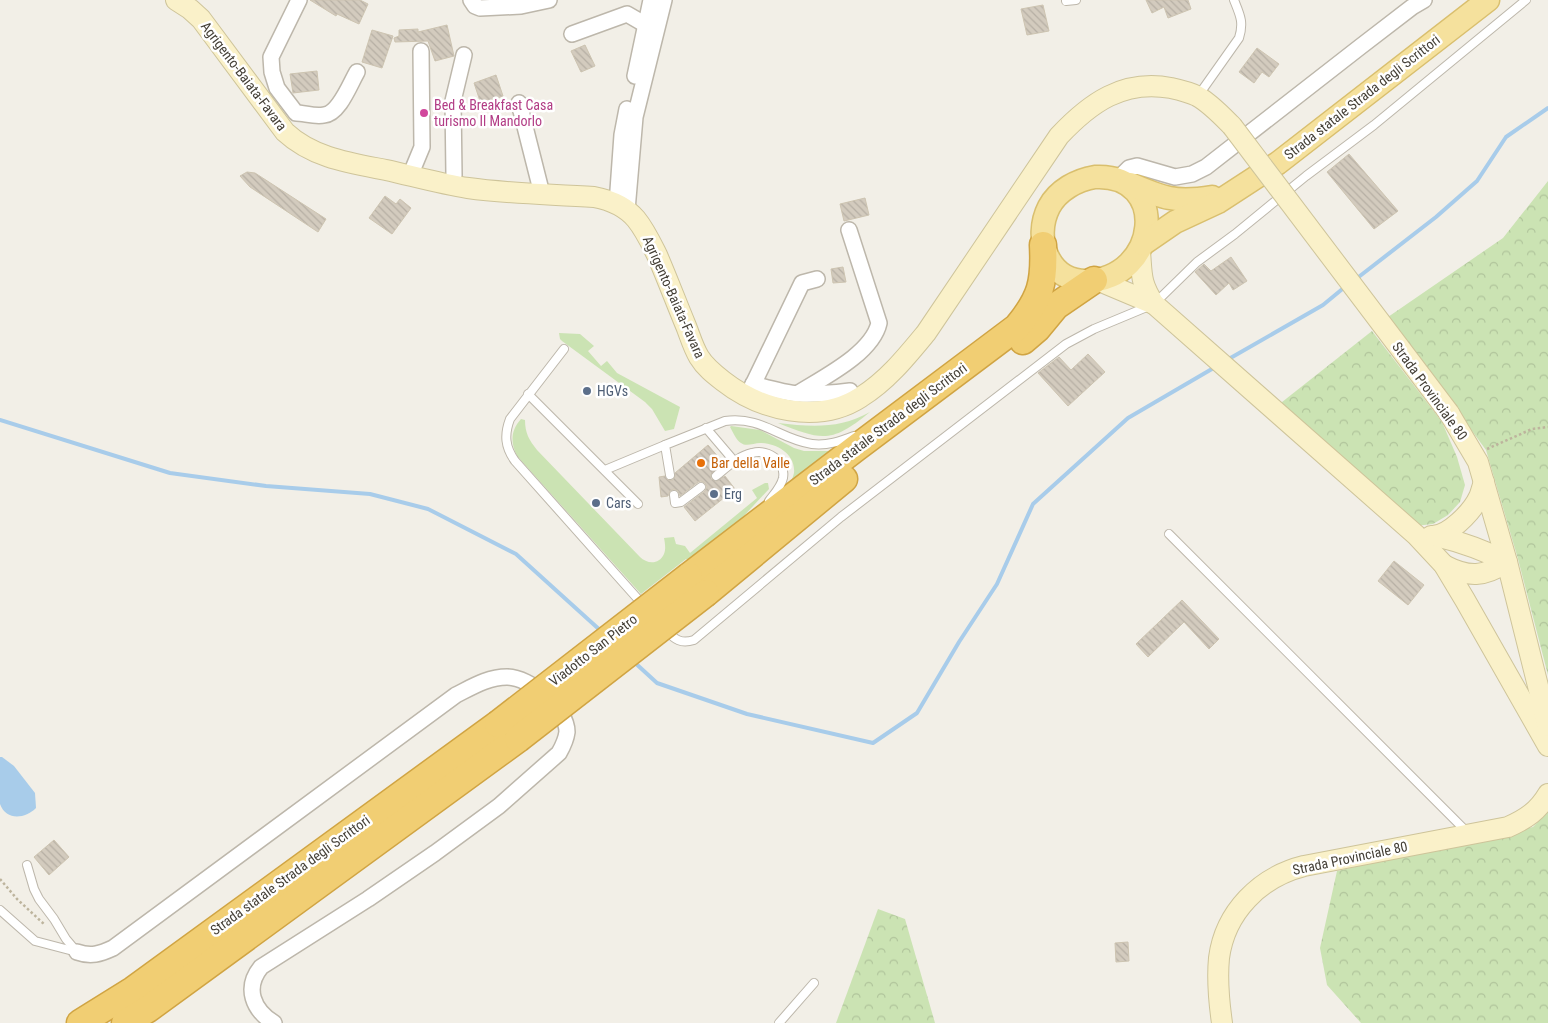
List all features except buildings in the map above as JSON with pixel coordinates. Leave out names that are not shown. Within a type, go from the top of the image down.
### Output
[{"type":"highway","name":"Strada statale Strada degli Scrittori","points":[[697,585],[856,448],[1017,327],[1030,311],[1040,290],[1044,266],[1043,245]]},
{"type":"highway","name":"Strada statale Strada degli Scrittori","points":[[697,585],[833,487],[1021,343],[1037,329],[1056,306],[1096,280]]},
{"type":"highway","name":"Viadotto San Pietro","points":[[508,732],[697,585]]},
{"type":"highway","name":"Strada statale Strada degli Scrittori","points":[[125,1023],[148,1009],[305,895],[508,732]]},
{"type":"highway","name":"Strada statale Strada degli Scrittori","points":[[80,1023],[133,990],[508,732]]},
{"type":"highway","points":[[153,1023],[187,999],[305,895]]},
{"type":"highway","points":[[64,1023],[162,969]]},
{"type":"main road","name":"Strada statale Strada degli Scrittori","points":[[1141,247],[1175,222],[1235,192],[1278,163],[1488,0]]},
{"type":"main road","points":[[1121,180],[1139,196],[1145,209],[1147,222],[1141,247],[1129,265],[1122,270],[1096,280],[1073,279],[1060,273],[1051,263],[1043,245],[1043,231],[1049,207],[1060,194],[1076,182],[1103,177],[1121,180],[1157,196],[1173,200],[1224,196],[1235,192]]},
{"type":"street","name":"Agrigento-Baiata-Favara","points":[[176,0],[202,19],[285,132],[295,141],[322,155],[452,185],[476,189],[594,196],[606,199],[622,207],[636,218],[651,244],[698,355],[707,368],[739,393],[750,391],[765,405],[796,411],[827,410],[856,400],[879,383],[902,362],[926,334],[1059,136],[1077,117],[1099,101],[1125,89],[1164,87],[1198,96],[1232,126]]},
{"type":"street","points":[[299,0],[271,57],[272,72],[277,88],[296,113],[325,116],[332,112],[338,107],[357,72]]},
{"type":"street","points":[[471,0],[475,6],[480,8],[521,6],[549,0]]},
{"type":"street","points":[[622,207],[622,135],[651,0]]},
{"type":"street","points":[[622,207],[635,117],[664,0]]},
{"type":"street","points":[[1121,180],[1129,168],[1137,166],[1175,177],[1192,174],[1206,167],[1360,46],[1424,0]]},
{"type":"street","points":[[572,34],[627,14],[646,25]]},
{"type":"street","points":[[410,176],[422,147],[421,51]]},
{"type":"street","points":[[452,185],[454,175],[453,101],[464,55]]},
{"type":"street","points":[[518,103],[542,194]]},
{"type":"street","name":"Strada Provinciale 80","points":[[1232,126],[1449,413],[1474,455],[1484,482],[1507,562],[1548,726]]},
{"type":"street","points":[[797,394],[837,369],[861,351],[874,337],[877,330],[878,323],[849,230]]},
{"type":"street","points":[[1141,247],[1141,278],[1145,290],[1154,304],[1416,535],[1444,565],[1548,746]]},
{"type":"street","points":[[817,279],[802,283],[750,391],[818,394],[850,391],[856,400]]},
{"type":"street","points":[[1096,280],[1154,304]]},
{"type":"street","points":[[1436,536],[1454,527],[1467,514],[1479,498],[1484,482]]},
{"type":"street","points":[[1416,535],[1436,536],[1456,541],[1485,551],[1507,562],[1495,570],[1476,575],[1456,571],[1444,565]]},
{"type":"street","points":[[77,952],[86,956],[103,953],[113,948],[456,695],[478,684],[496,678],[510,677],[533,686],[546,697],[563,717],[567,730],[565,742],[559,753],[499,806],[443,847],[368,899],[261,967],[253,980],[253,997],[260,1013],[274,1023]]},
{"type":"street","name":"Strada Provinciale 80","points":[[1222,1023],[1218,970],[1224,939],[1236,913],[1260,886],[1281,874],[1304,866],[1508,827],[1536,811],[1548,794]]},
{"type":"lane","points":[[1066,1],[1076,0]]},
{"type":"lane","points":[[1198,96],[1239,38],[1241,16],[1234,0]]},
{"type":"lane","points":[[657,620],[675,639],[681,642],[694,640],[841,517],[1066,344],[1094,328],[1154,304],[1197,262],[1374,125],[1526,0]]},
{"type":"lane","points":[[946,370],[993,335],[1017,327]]},
{"type":"lane","points":[[564,349],[510,420],[506,430],[509,452],[650,613]]},
{"type":"lane","points":[[528,394],[638,504]]},
{"type":"lane","points":[[605,470],[725,421],[748,420],[797,440],[813,444],[829,444],[843,441],[862,432]]},
{"type":"lane","points":[[706,428],[735,462]]},
{"type":"lane","points":[[664,445],[670,475]]},
{"type":"lane","points":[[697,585],[776,492],[783,478],[781,465],[777,460],[768,453],[754,452],[744,455],[716,476]]},
{"type":"lane","points":[[674,495],[675,503],[681,502],[702,487]]},
{"type":"lane","points":[[1169,534],[1470,834]]},
{"type":"lane","points":[[27,865],[39,899],[77,952]]},
{"type":"lane","points":[[0,910],[35,941],[77,952]]},
{"type":"lane","points":[[779,1023],[814,983]]},
{"type":"path","points":[[1474,455],[1532,429],[1548,427]]},
{"type":"path","points":[[0,879],[24,906],[50,930]]},
{"type":"green space","points":[[1548,181],[1548,675],[1518,559],[1486,450],[1388,317],[1503,238]]},
{"type":"green space","points":[[1372,331],[1442,422],[1457,457],[1465,485],[1460,502],[1448,515],[1433,524],[1415,526],[1277,406]]},
{"type":"green space","points":[[559,333],[580,334],[594,346],[588,351],[601,366],[607,361],[617,373],[680,407],[674,429],[665,431],[652,409],[645,402],[562,341]]},
{"type":"green space","points":[[870,412],[846,429],[827,436],[817,436],[778,423],[814,426],[837,424],[859,418]]},
{"type":"green space","points":[[521,419],[525,420],[528,436],[537,450],[640,557],[649,562],[656,562],[662,558],[665,548],[664,538],[674,537],[676,544],[685,546],[690,553],[757,498],[752,490],[765,483],[768,483],[769,489],[740,520],[689,561],[686,559],[641,594],[517,456],[513,446],[513,432]]},
{"type":"green space","points":[[731,426],[760,430],[794,448],[804,451],[832,451],[788,487],[794,473],[794,466],[788,455],[772,445],[760,443],[748,445],[739,442]]},
{"type":"green space","points":[[1548,811],[1548,1023],[1361,1023],[1327,985],[1320,948],[1337,871],[1533,827]]},
{"type":"green space","points":[[878,909],[905,919],[935,1023],[836,1023]]},
{"type":"water","points":[[0,757],[14,766],[35,793],[36,808],[32,812],[21,816],[11,816],[3,810],[0,804]]},
{"type":"waterway","points":[[1356,279],[1436,217],[1477,181],[1506,137],[1548,108]]},
{"type":"waterway","points":[[1227,360],[1323,305],[1346,286]]},
{"type":"waterway","points":[[633,661],[657,683],[747,714],[873,743],[917,713],[959,642],[997,584],[1033,504],[1128,418],[1217,366]]},
{"type":"waterway","points":[[0,420],[170,473],[266,486],[370,494],[428,509],[516,554],[601,631]]},
{"type":"place","name":"Bed & Breakfast Casa turismo Il Mandorlo","points":[[424,113]]},
{"type":"place","name":"HGVs","points":[[587,391]]},
{"type":"place","name":"Bar della Valle","points":[[701,463]]},
{"type":"place","name":"Erg","points":[[714,494]]},
{"type":"place","name":"Cars","points":[[596,503]]}]
